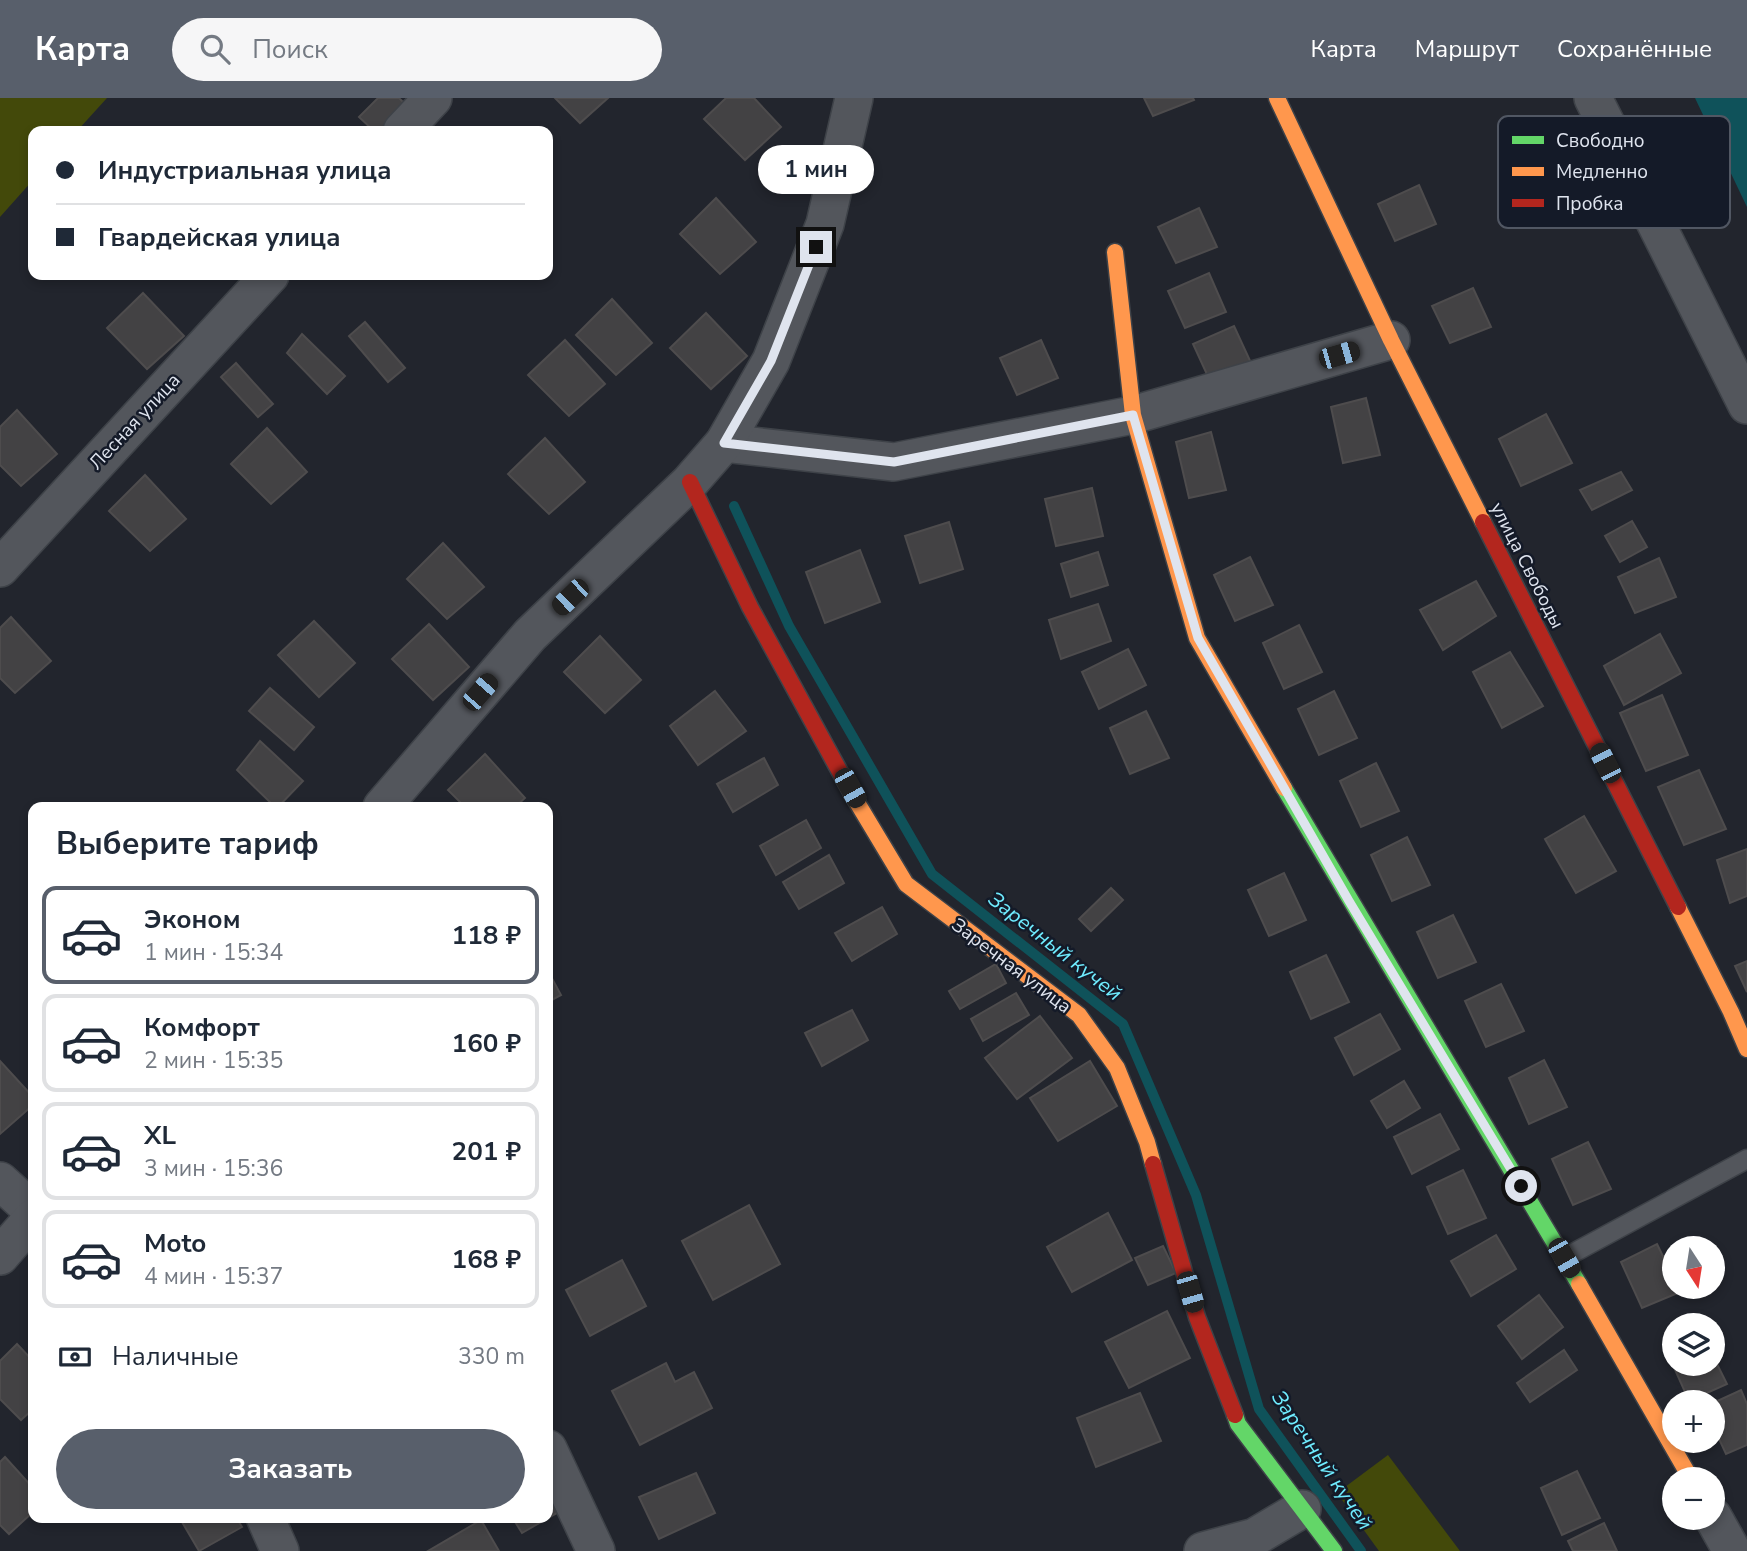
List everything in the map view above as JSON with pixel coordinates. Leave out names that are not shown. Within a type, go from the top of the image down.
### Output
[{"type":"street","points":[[407,126],[433,98]]},
{"type":"street","points":[[386,802],[530,635],[690,482],[724,443],[771,361],[825,224],[854,98]]},
{"type":"street","name":"улица Свободы","points":[[1277,98],[1391,340],[1731,1012],[1747,1049]]},
{"type":"street","points":[[1593,98],[1602,116]]},
{"type":"street","points":[[1658,228],[1747,405]]},
{"type":"street","points":[[1115,252],[1133,415],[1198,638],[1349,901],[1564,1258],[1683,1467]]},
{"type":"street","name":"Лесная улица","points":[[0,568],[265,280]]},
{"type":"street","points":[[724,443],[894,462],[1133,415],[1391,340]]},
{"type":"street","name":"Заречная улица","points":[[690,482],[750,607],[862,811],[906,884],[1079,1015],[1117,1068],[1147,1142],[1197,1317],[1238,1424],[1334,1551]]},
{"type":"street","points":[[0,1181],[28,1206]]},
{"type":"street","points":[[0,1256],[28,1224]]},
{"type":"street","points":[[553,1460],[596,1551]]},
{"type":"street","points":[[1203,1551],[1255,1537],[1302,1509]]},
{"type":"street","points":[[268,1523],[280,1551]]},
{"type":"street","points":[[1720,1530],[1732,1551]]},
{"type":"lane","points":[[1564,1258],[1747,1160]]},
{"type":"green space","points":[[0,98],[107,98],[82,126],[28,126],[28,186],[0,217]]},
{"type":"green space","points":[[1388,1455],[1460,1551],[1379,1551],[1337,1493]]},
{"type":"water","points":[[1695,98],[1747,98],[1747,207],[1730,171],[1730,116],[1704,116]]},
{"type":"building","points":[[378,98],[399,98],[406,105],[385,126],[369,126],[359,117]]},
{"type":"building","points":[[555,98],[608,98],[580,123]]},
{"type":"building","points":[[726,98],[754,98],[781,127],[745,160],[704,119]]},
{"type":"building","points":[[1144,98],[1193,98],[1194,100],[1153,116]]},
{"type":"building","points":[[1419,185],[1436,224],[1395,241],[1378,204]]},
{"type":"building","points":[[716,198],[756,242],[720,274],[680,234]]},
{"type":"building","points":[[1199,208],[1217,247],[1176,263],[1158,227]]},
{"type":"building","points":[[1209,273],[1226,312],[1185,328],[1168,291]]},
{"type":"building","points":[[1473,288],[1491,327],[1450,343],[1432,306]]},
{"type":"building","points":[[143,293],[184,336],[147,369],[107,328]]},
{"type":"building","points":[[612,299],[652,343],[616,375],[576,335]]},
{"type":"building","points":[[706,313],[747,356],[711,389],[670,348]]},
{"type":"building","points":[[365,322],[405,368],[388,382],[349,336]]},
{"type":"building","points":[[1234,326],[1252,365],[1210,381],[1193,344]]},
{"type":"building","points":[[302,334],[345,376],[327,394],[287,353]]},
{"type":"building","points":[[565,340],[605,384],[569,416],[528,375]]},
{"type":"building","points":[[1041,340],[1058,378],[1017,395],[1000,358]]},
{"type":"building","points":[[236,363],[273,404],[258,417],[221,377]]},
{"type":"building","points":[[1366,398],[1380,455],[1343,463],[1331,407]]},
{"type":"building","points":[[17,410],[57,454],[21,486],[0,465],[0,427]]},
{"type":"building","points":[[1546,414],[1572,463],[1521,486],[1499,439]]},
{"type":"building","points":[[267,428],[307,472],[271,504],[231,464]]},
{"type":"building","points":[[1211,432],[1226,490],[1189,498],[1176,442]]},
{"type":"building","points":[[545,438],[585,482],[549,514],[508,474]]},
{"type":"building","points":[[1621,472],[1632,490],[1592,510],[1580,490]]},
{"type":"building","points":[[145,475],[186,519],[150,551],[109,511]]},
{"type":"building","points":[[1092,488],[1103,536],[1056,546],[1045,499]]},
{"type":"building","points":[[1632,521],[1647,547],[1620,562],[1605,536]]},
{"type":"building","points":[[949,522],[963,569],[920,583],[905,536]]},
{"type":"building","points":[[443,543],[484,587],[447,619],[407,579]]},
{"type":"building","points":[[860,550],[880,602],[825,623],[806,572]]},
{"type":"building","points":[[1098,552],[1108,585],[1071,597],[1061,564]]},
{"type":"building","points":[[1250,557],[1273,605],[1235,621],[1214,575]]},
{"type":"building","points":[[1659,558],[1676,597],[1635,613],[1618,577]]},
{"type":"building","points":[[1476,581],[1496,616],[1443,650],[1420,610]]},
{"type":"building","points":[[1098,604],[1111,641],[1061,659],[1049,620]]},
{"type":"building","points":[[11,617],[51,661],[15,693],[0,678],[0,628]]},
{"type":"building","points":[[314,621],[355,663],[319,697],[278,655]]},
{"type":"building","points":[[429,624],[469,667],[433,700],[392,659]]},
{"type":"building","points":[[1299,625],[1322,672],[1284,689],[1263,643]]},
{"type":"building","points":[[1660,634],[1681,673],[1624,705],[1604,666]]},
{"type":"building","points":[[600,636],[641,680],[605,713],[564,672]]},
{"type":"building","points":[[1128,649],[1146,685],[1099,709],[1082,672]]},
{"type":"building","points":[[1510,652],[1543,706],[1502,728],[1473,672]]},
{"type":"building","points":[[270,688],[314,727],[294,750],[249,711]]},
{"type":"building","points":[[715,691],[746,731],[698,765],[670,726]]},
{"type":"building","points":[[1334,691],[1357,738],[1319,755],[1298,709]]},
{"type":"building","points":[[1662,695],[1688,755],[1646,771],[1620,713]]},
{"type":"building","points":[[1146,711],[1169,758],[1130,774],[1110,728]]},
{"type":"building","points":[[260,741],[303,781],[283,802],[270,802],[237,770]]},
{"type":"building","points":[[485,754],[525,798],[521,802],[460,802],[448,790]]},
{"type":"building","points":[[764,758],[778,785],[733,812],[717,784]]},
{"type":"building","points":[[1376,763],[1399,811],[1361,827],[1340,781]]},
{"type":"building","points":[[1699,770],[1726,829],[1684,845],[1658,787]]},
{"type":"building","points":[[1584,816],[1616,871],[1576,893],[1545,839]]},
{"type":"building","points":[[806,820],[821,848],[776,875],[760,846]]},
{"type":"building","points":[[1407,837],[1430,885],[1392,901],[1371,855]]},
{"type":"building","points":[[1747,849],[1747,896],[1730,903],[1717,860]]},
{"type":"building","points":[[829,855],[844,883],[799,909],[783,882]]},
{"type":"building","points":[[1284,873],[1306,920],[1269,936],[1248,890]]},
{"type":"building","points":[[1111,888],[1123,900],[1091,931],[1079,919]]},
{"type":"building","points":[[882,907],[897,934],[852,961],[835,933]]},
{"type":"building","points":[[1453,915],[1476,962],[1438,978],[1417,932]]},
{"type":"building","points":[[1326,955],[1349,1002],[1311,1019],[1290,972]]},
{"type":"building","points":[[1747,961],[1747,992],[1735,966]]},
{"type":"building","points":[[996,964],[1006,983],[960,1009],[949,991]]},
{"type":"building","points":[[553,980],[561,995],[553,999]]},
{"type":"building","points":[[1501,984],[1524,1031],[1486,1047],[1465,1001]]},
{"type":"building","points":[[1016,993],[1029,1015],[983,1041],[971,1019]]},
{"type":"building","points":[[852,1010],[868,1040],[822,1066],[805,1033]]},
{"type":"building","points":[[1380,1014],[1400,1049],[1354,1075],[1335,1038]]},
{"type":"building","points":[[1040,1016],[1072,1058],[1017,1099],[985,1058]]},
{"type":"building","points":[[1544,1060],[1567,1107],[1529,1124],[1509,1078]]},
{"type":"building","points":[[0,1061],[28,1092],[28,1109],[0,1134]]},
{"type":"building","points":[[1090,1061],[1117,1106],[1058,1141],[1030,1098]]},
{"type":"building","points":[[1404,1081],[1420,1108],[1387,1128],[1371,1101]]},
{"type":"building","points":[[1440,1114],[1459,1149],[1412,1174],[1394,1137]]},
{"type":"building","points":[[1588,1142],[1611,1189],[1573,1205],[1552,1159]]},
{"type":"building","points":[[1463,1170],[1486,1218],[1448,1234],[1427,1187]]},
{"type":"building","points":[[749,1205],[780,1264],[713,1300],[682,1241]]},
{"type":"building","points":[[1108,1213],[1132,1260],[1072,1292],[1047,1247]]},
{"type":"building","points":[[1496,1235],[1516,1269],[1471,1296],[1451,1261]]},
{"type":"building","points":[[1657,1244],[1662,1254],[1663,1299],[1642,1308],[1621,1262]]},
{"type":"building","points":[[1163,1246],[1176,1273],[1148,1285],[1135,1258]]},
{"type":"building","points":[[622,1260],[646,1306],[590,1336],[566,1290]]},
{"type":"building","points":[[1539,1295],[1563,1327],[1522,1359],[1498,1326]]},
{"type":"building","points":[[1167,1311],[1190,1358],[1129,1388],[1105,1342]]},
{"type":"building","points":[[17,1344],[28,1356],[28,1414],[21,1420],[0,1399],[0,1361]]},
{"type":"building","points":[[1564,1350],[1577,1370],[1530,1402],[1517,1383]]},
{"type":"building","points":[[666,1363],[675,1382],[694,1372],[712,1408],[640,1445],[612,1391]]},
{"type":"building","points":[[1678,1376],[1723,1376],[1727,1384],[1714,1390],[1684,1390]]},
{"type":"building","points":[[1741,1390],[1747,1404],[1747,1445],[1726,1454],[1725,1452],[1725,1397]]},
{"type":"building","points":[[1140,1393],[1161,1441],[1096,1467],[1077,1418]]},
{"type":"building","points":[[5,1457],[28,1482],[28,1517],[9,1534],[0,1525],[0,1462]]},
{"type":"building","points":[[1577,1471],[1600,1518],[1562,1535],[1541,1488]]},
{"type":"building","points":[[696,1473],[715,1513],[659,1539],[639,1497]]},
{"type":"building","points":[[553,1494],[562,1510],[553,1515]]},
{"type":"building","points":[[183,1523],[240,1523],[242,1527],[199,1551]]},
{"type":"building","points":[[476,1523],[483,1523],[499,1551],[428,1551]]},
{"type":"building","points":[[516,1523],[539,1523],[522,1533]]},
{"type":"building","points":[[1604,1523],[1617,1551],[1573,1551],[1568,1541]]},
{"type":"waterway","name":"Заречный кучей","points":[[734,506],[789,626],[932,874],[1123,1024],[1196,1195],[1259,1409],[1361,1551]]},
{"type":"traffic: fast","points":[[1284,788],[1579,1284]]},
{"type":"traffic: fast","points":[[1235,1415],[1238,1424],[1334,1551]]},
{"type":"traffic: slow","points":[[1277,98],[1391,340],[1483,522]]},
{"type":"traffic: slow","points":[[1115,252],[1133,415],[1197,638],[1284,788]]},
{"type":"traffic: slow","points":[[852,794],[906,884],[1079,1015],[1117,1068],[1147,1142],[1153,1164]]},
{"type":"traffic: slow","points":[[1678,907],[1747,1049]]},
{"type":"traffic: slow","points":[[1579,1284],[1684,1467]]},
{"type":"traffic: jam","points":[[690,482],[750,607],[852,794]]},
{"type":"traffic: jam","points":[[1483,522],[1678,907]]},
{"type":"traffic: jam","points":[[1153,1164],[1197,1317],[1235,1415]]},
{"type":"route","points":[[816,247],[771,361],[724,443],[894,462],[1133,415],[1198,638],[1349,901],[1521,1186]]}]
